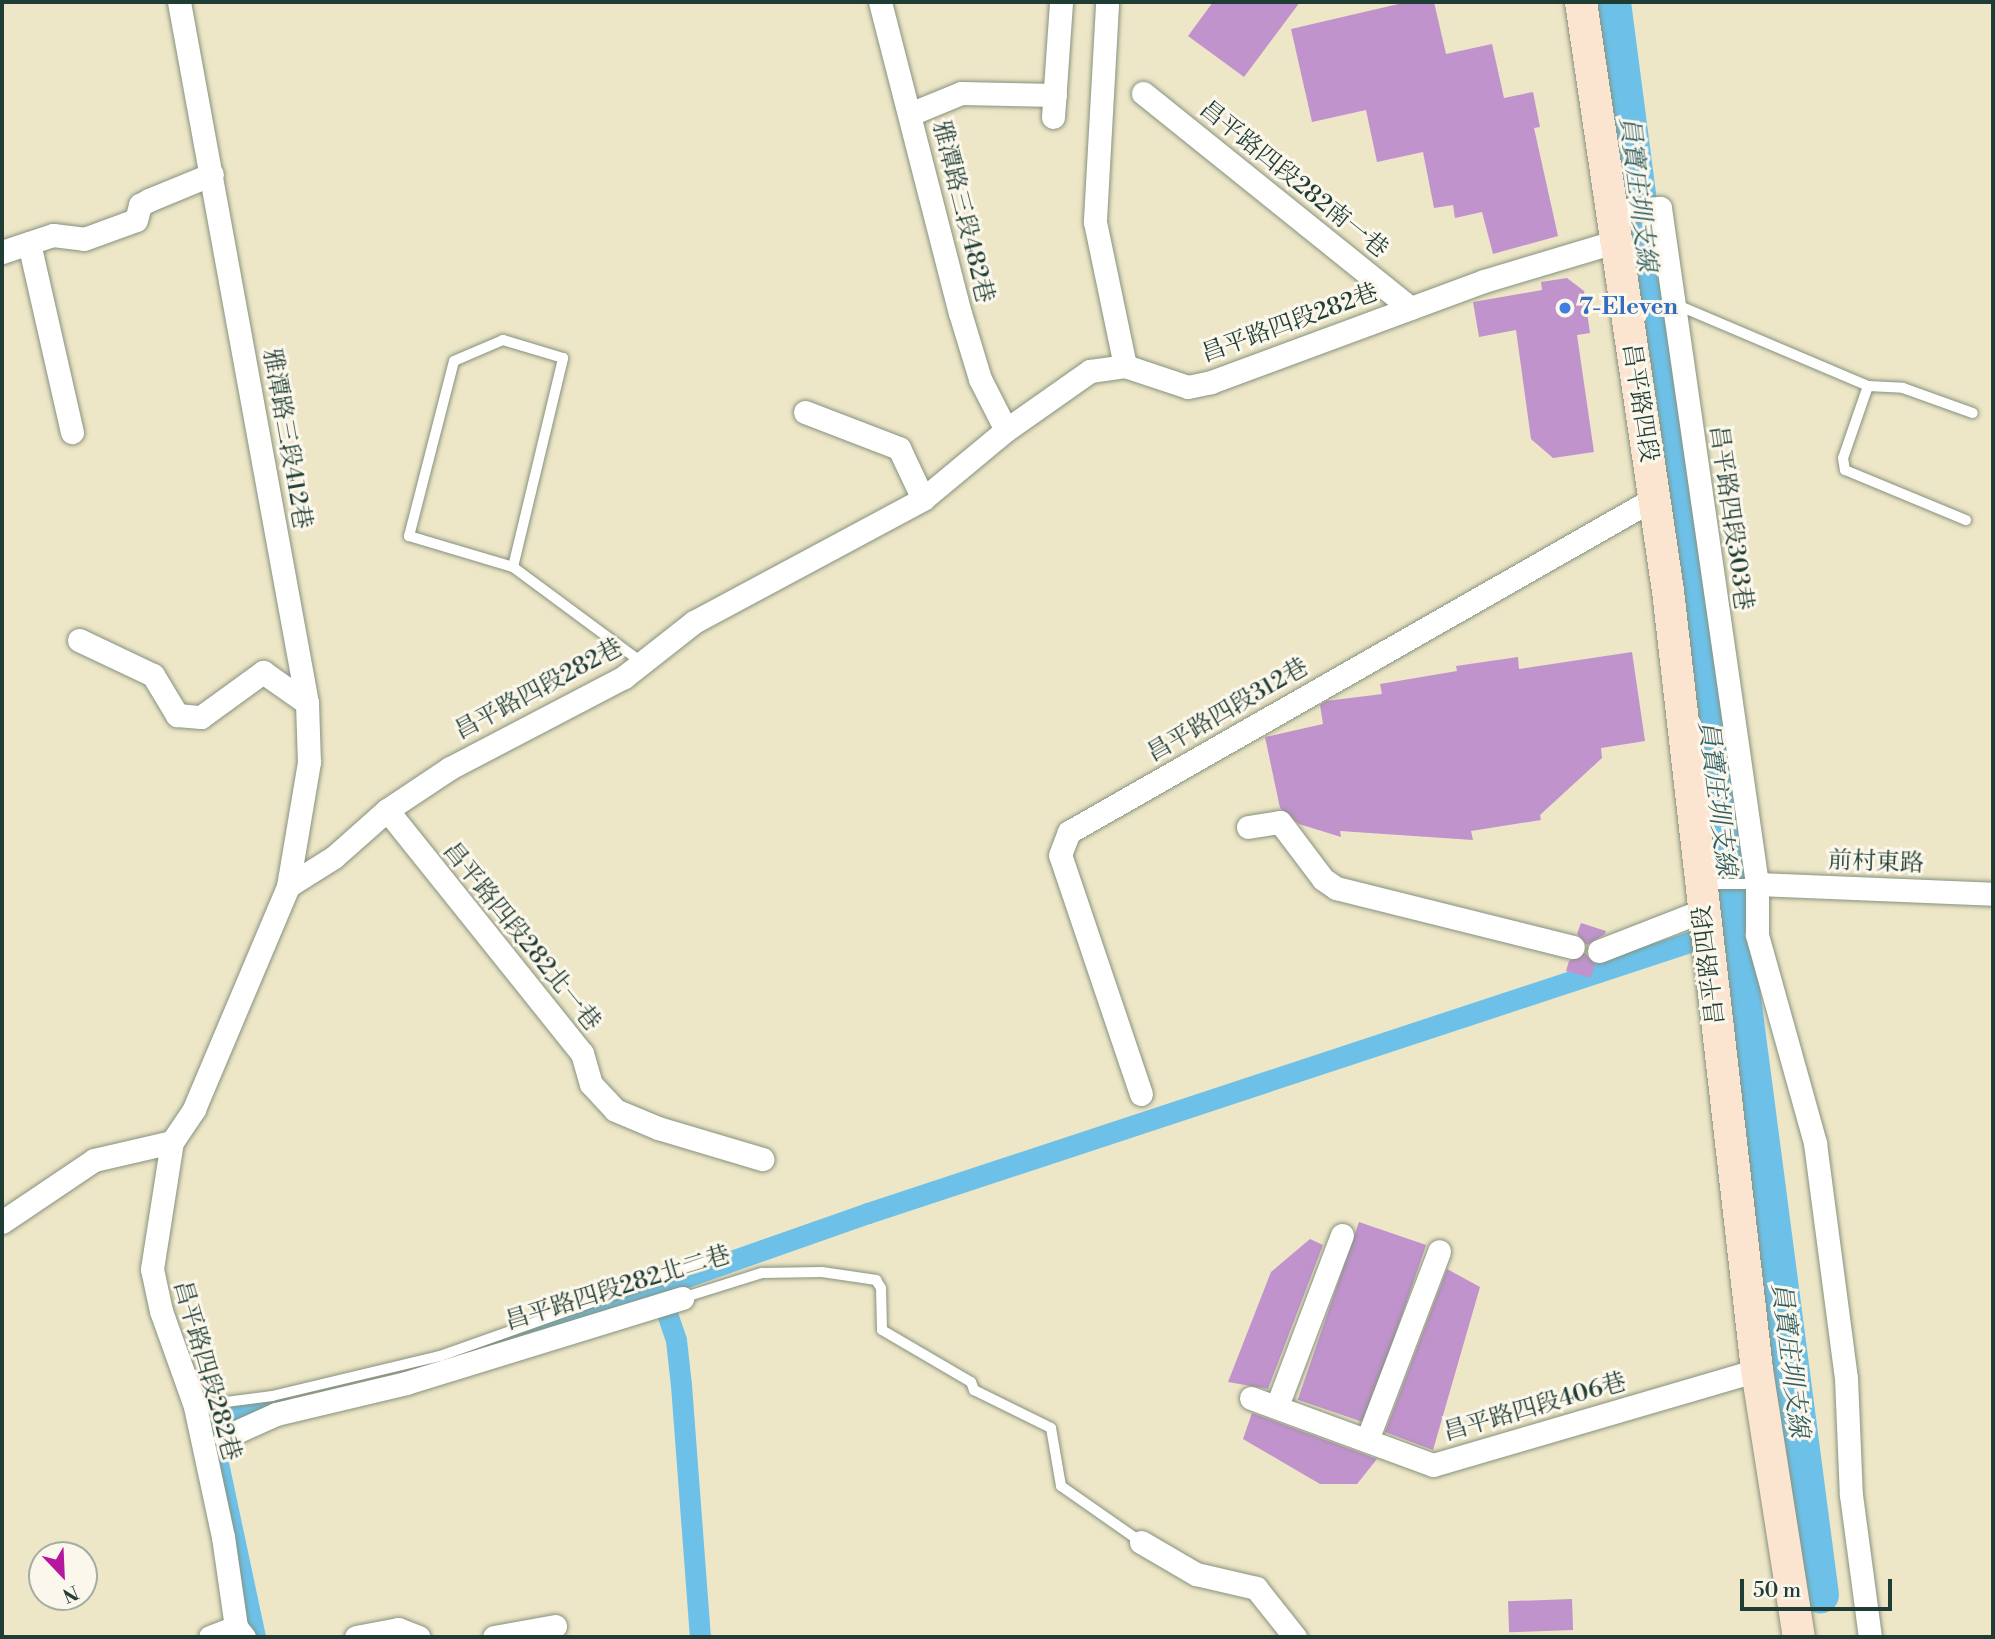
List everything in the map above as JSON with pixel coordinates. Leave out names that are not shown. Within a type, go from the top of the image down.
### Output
[{"type":"street","name":"雅潭路三段412巷","points":[[179,2],[307,703],[309,762],[288,886]]},
{"type":"street","name":"雅潭路三段482巷","points":[[880,2],[964,326],[981,379],[1006,430]]},
{"type":"street","points":[[910,114],[961,93],[1054,106],[1061,2]]},
{"type":"street","name":"昌平路四段","points":[[1581,2],[1653,499],[1706,893],[1757,1370],[1799,1637]]},
{"type":"street","points":[[1107,5],[1096,222],[1125,366]]},
{"type":"street","name":"昌平路四段282南一巷","points":[[1143,93],[1409,308]]},
{"type":"street","points":[[2,252],[53,235],[84,239],[136,220],[140,205],[212,174]]},
{"type":"street","name":"昌平路四段303巷","points":[[1612,226],[1660,208],[1757,884],[1757,935],[1815,1143],[1846,1378],[1851,1495],[1870,1637]]},
{"type":"street","name":"昌平路四段282巷","points":[[241,1634],[223,1537],[212,1443],[195,1406],[153,1278],[159,1210],[172,1142],[194,1110],[288,886],[334,857],[387,810],[450,768],[644,664],[694,622],[923,499],[1006,430],[1090,371],[1125,366],[1188,387],[1409,308],[1612,226]]},
{"type":"street","points":[[29,243],[72,432]]},
{"type":"street","points":[[805,412],[899,448],[923,499]]},
{"type":"street","name":"昌平路四段312巷","points":[[1141,1094],[1060,855],[1069,832],[1653,499]]},
{"type":"street","points":[[79,640],[153,675],[177,715],[201,717],[263,672],[307,703]]},
{"type":"street","name":"昌平路四段282北一巷","points":[[387,810],[582,1053],[591,1084],[615,1110],[658,1128],[761,1159]]},
{"type":"street","points":[[1248,827],[1280,822],[1323,879],[1336,888],[1573,947]]},
{"type":"street","name":"前村東路","points":[[1757,884],[1993,894]]},
{"type":"street","points":[[1599,951],[1706,893]]},
{"type":"street","points":[[2,1222],[94,1160],[172,1142]]},
{"type":"street","points":[[1278,1406],[1342,1235]]},
{"type":"street","points":[[1367,1440],[1439,1251]]},
{"type":"street","name":"昌平路四段282北二巷","points":[[212,1443],[276,1415],[461,1367],[682,1298]]},
{"type":"street","name":"昌平路四段406巷","points":[[1251,1398],[1433,1465],[1757,1370]]},
{"type":"street","points":[[1141,1542],[1196,1574],[1256,1588],[1296,1637]]},
{"type":"street","points":[[494,1637],[555,1626]]},
{"type":"street","points":[[356,1637],[398,1629],[419,1637]]},
{"type":"street","points":[[210,1637],[241,1634]]},
{"type":"lane","points":[[1673,303],[1868,386],[1903,388],[1973,413]]},
{"type":"lane","points":[[513,567],[563,358],[503,340],[454,361],[409,537],[513,567],[644,664]]},
{"type":"lane","points":[[1868,386],[1843,458],[1845,470],[1966,520]]},
{"type":"lane","points":[[1706,893],[1757,884]]},
{"type":"lane","points":[[195,1406],[272,1396],[440,1356],[720,1257]]},
{"type":"lane","name":"昌平路四段282北二巷","points":[[682,1298],[762,1273],[822,1272],[876,1280],[881,1288],[882,1331],[971,1382],[974,1390],[1051,1428],[1061,1486],[1141,1542]]},
{"type":"lane","points":[[440,1356],[461,1367]]},
{"type":"building","points":[[1213,2],[1300,2],[1244,77],[1188,36]]},
{"type":"building","points":[[1407,2],[1434,2],[1446,54],[1492,44],[1504,98],[1533,92],[1540,127],[1534,128],[1558,236],[1493,254],[1482,212],[1455,218],[1453,205],[1434,208],[1423,152],[1377,162],[1366,110],[1312,122],[1291,29]]},
{"type":"building","points":[[1567,278],[1584,291],[1590,333],[1577,335],[1594,452],[1553,458],[1531,439],[1516,330],[1479,337],[1473,302],[1542,290],[1541,282]]},
{"type":"building","points":[[1632,652],[1645,741],[1601,748],[1602,758],[1540,815],[1541,820],[1471,831],[1473,840],[1340,831],[1341,837],[1299,824],[1280,808],[1265,737],[1323,724],[1320,705],[1326,701],[1382,694],[1380,684],[1457,671],[1456,666],[1518,657],[1519,669]]},
{"type":"building","points":[[1581,923],[1606,931],[1605,934],[1587,945],[1577,934]]},
{"type":"building","points":[[1585,953],[1595,964],[1591,978],[1566,971],[1569,961]]},
{"type":"building","points":[[1359,1222],[1426,1245],[1365,1423],[1298,1400]]},
{"type":"building","points":[[1310,1239],[1323,1245],[1268,1389],[1228,1382],[1271,1272]]},
{"type":"building","points":[[1447,1269],[1480,1287],[1433,1450],[1385,1432]]},
{"type":"building","points":[[1252,1413],[1377,1459],[1357,1484],[1320,1484],[1243,1439]]},
{"type":"building","points":[[1572,1599],[1573,1630],[1509,1632],[1508,1601]]},
{"type":"waterway","name":"員寶庄圳支線","points":[[1612,2],[1820,1594]]},
{"type":"waterway","points":[[490,1346],[868,1213],[1735,927]]},
{"type":"waterway","points":[[659,1290],[676,1340],[700,1637]]},
{"type":"waterway","points":[[255,1637],[209,1420],[281,1405]]},
{"type":"place","name":"7-Eleven","points":[[1565,308]]}]
